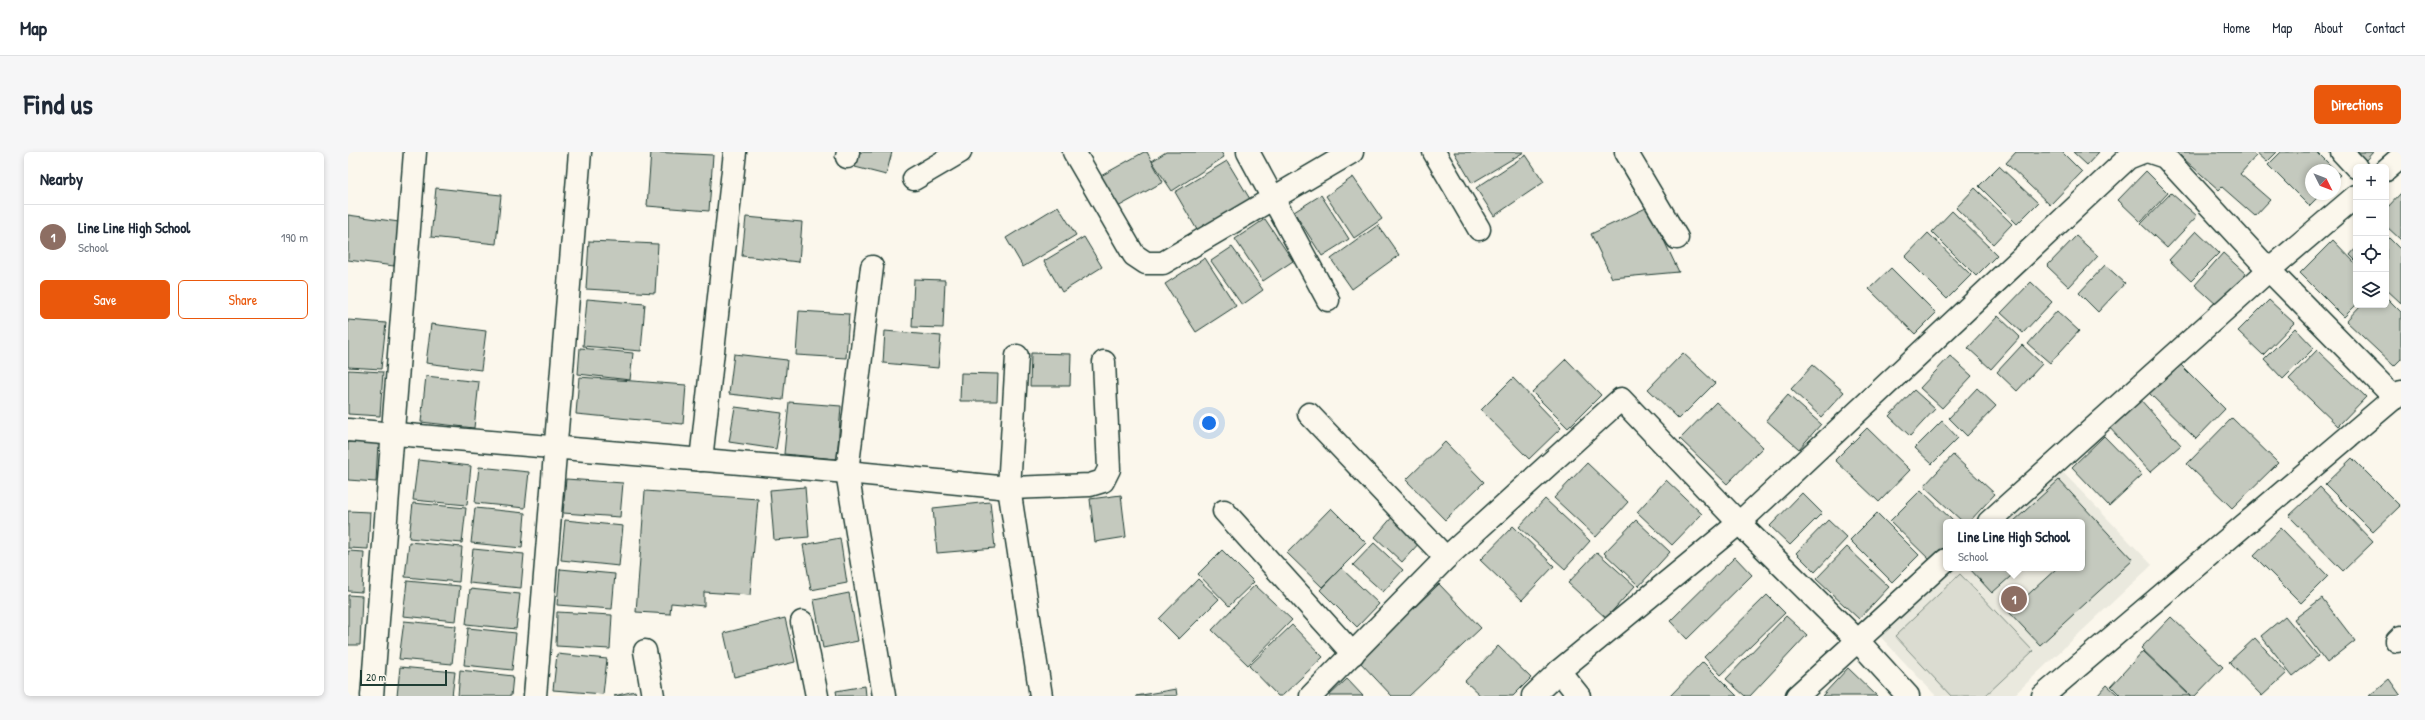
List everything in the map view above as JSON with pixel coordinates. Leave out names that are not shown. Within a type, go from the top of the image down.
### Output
[{"type":"street","points":[[372,696],[415,152]]},
{"type":"street","points":[[535,696],[580,152]]},
{"type":"street","points":[[701,460],[735,152]]},
{"type":"street","points":[[914,179],[960,152]]},
{"type":"street","points":[[1074,152],[1134,255],[1146,263],[1163,262],[1352,152]]},
{"type":"street","points":[[1248,152],[1328,300]]},
{"type":"street","points":[[1434,152],[1479,229]]},
{"type":"street","points":[[1626,152],[1677,238]]},
{"type":"street","points":[[1533,696],[1559,671],[1739,523],[2128,158],[2143,152]]},
{"type":"street","points":[[2043,696],[2398,395],[2269,270],[2165,157],[2150,152]]},
{"type":"street","points":[[2342,152],[2353,164]]},
{"type":"street","points":[[2389,167],[2401,157]]},
{"type":"street","points":[[1992,519],[2269,270],[2353,199]]},
{"type":"street","points":[[872,267],[847,472],[884,696]]},
{"type":"street","points":[[1017,356],[1009,488],[1041,696]]},
{"type":"street","points":[[348,430],[847,472],[1009,488],[1090,485],[1103,481],[1109,469],[1104,362]]},
{"type":"street","points":[[1311,696],[1446,558],[1621,399],[1739,523],[1857,640],[1908,696]]},
{"type":"street","points":[[1309,414],[1446,558]]},
{"type":"street","points":[[1224,511],[1353,654]]},
{"type":"street","points":[[1798,696],[1857,640],[1943,563]]},
{"type":"street","points":[[802,622],[817,696]]},
{"type":"street","points":[[645,651],[653,696]]},
{"type":"street","points":[[1559,671],[1579,696]]},
{"type":"shaded area","points":[[2054,463],[2152,565],[2013,696],[1936,696],[1877,633],[1943,571],[2085,571],[2085,519],[1996,519]]},
{"type":"shaded area","points":[[1960,574],[2033,651],[1985,696],[1951,696],[1895,636]]},
{"type":"building","points":[[651,152],[713,155],[709,211],[647,206]]},
{"type":"building","points":[[858,152],[892,152],[886,175],[855,167]]},
{"type":"building","points":[[1144,152],[1147,152],[1163,182],[1116,208],[1099,177]]},
{"type":"building","points":[[1166,152],[1221,152],[1224,157],[1172,191],[1152,161]]},
{"type":"building","points":[[1454,152],[1524,152],[1472,183]]},
{"type":"building","points":[[2016,152],[2062,152],[2082,172],[2050,205],[2006,163]]},
{"type":"building","points":[[2073,152],[2099,152],[2087,165]]},
{"type":"building","points":[[2176,152],[2251,152],[2256,156],[2240,174],[2270,200],[2255,216],[2222,187],[2219,190]]},
{"type":"building","points":[[2256,152],[2277,152],[2267,162]]},
{"type":"building","points":[[2281,152],[2317,152],[2329,164],[2305,164],[2305,200],[2315,200],[2309,206],[2268,165]]},
{"type":"building","points":[[2358,152],[2373,152],[2366,160]]},
{"type":"building","points":[[1526,155],[1544,182],[1494,216],[1476,188]]},
{"type":"building","points":[[1227,161],[1253,204],[1200,235],[1175,192]]},
{"type":"building","points":[[1999,166],[2038,203],[2017,224],[1979,186]]},
{"type":"building","points":[[2146,171],[2168,193],[2141,222],[2118,200]]},
{"type":"building","points":[[1353,177],[1382,219],[1354,238],[1326,196]]},
{"type":"building","points":[[436,188],[501,195],[496,244],[431,237]]},
{"type":"building","points":[[1975,188],[2012,224],[1993,244],[1956,208]]},
{"type":"building","points":[[2171,193],[2197,216],[2167,248],[2141,224]]},
{"type":"building","points":[[2401,193],[2401,240],[2389,229],[2389,206]]},
{"type":"building","points":[[1321,195],[1349,239],[1322,256],[1294,212]]},
{"type":"building","points":[[1058,206],[1076,235],[1023,267],[1006,238]]},
{"type":"building","points":[[1648,207],[1679,272],[1612,278],[1591,234]]},
{"type":"building","points":[[1952,211],[1997,255],[1976,276],[1932,232]]},
{"type":"building","points":[[348,215],[399,222],[394,266],[348,260]]},
{"type":"building","points":[[746,217],[802,222],[799,262],[742,256]]},
{"type":"building","points":[[1265,219],[1293,261],[1263,281],[1235,239]]},
{"type":"building","points":[[1378,225],[1399,255],[1352,289],[1331,259]]},
{"type":"building","points":[[2196,231],[2219,253],[2191,281],[2169,260]]},
{"type":"building","points":[[1928,233],[1971,275],[1947,299],[1905,257]]},
{"type":"building","points":[[2076,236],[2098,256],[2069,287],[2047,266]]},
{"type":"building","points":[[1084,237],[1102,267],[1062,292],[1044,261]]},
{"type":"building","points":[[2389,238],[2401,250],[2401,303],[2389,292]]},
{"type":"building","points":[[2333,240],[2353,261],[2353,308],[2344,317],[2300,273]]},
{"type":"building","points":[[589,241],[658,244],[655,293],[586,289]]},
{"type":"building","points":[[1232,247],[1263,290],[1242,305],[1211,261]]},
{"type":"building","points":[[2223,253],[2247,275],[2218,306],[2195,285]]},
{"type":"building","points":[[1205,258],[1236,306],[1196,332],[1165,284]]},
{"type":"building","points":[[2105,265],[2125,283],[2098,312],[2079,293]]},
{"type":"building","points":[[1891,268],[1936,313],[1915,334],[1869,289]]},
{"type":"building","points":[[914,279],[945,280],[943,328],[912,327]]},
{"type":"building","points":[[2031,282],[2052,302],[2023,333],[2001,313]]},
{"type":"building","points":[[587,299],[645,304],[641,351],[583,346]]},
{"type":"building","points":[[2269,300],[2294,323],[2263,355],[2238,331]]},
{"type":"building","points":[[2389,300],[2401,312],[2401,359],[2394,366],[2346,321],[2358,308],[2389,308]]},
{"type":"building","points":[[799,311],[849,314],[846,358],[796,355]]},
{"type":"building","points":[[2057,311],[2079,331],[2050,363],[2028,344]]},
{"type":"building","points":[[1998,316],[2020,337],[1991,369],[1968,348]]},
{"type":"building","points":[[348,320],[386,323],[381,369],[348,367]]},
{"type":"building","points":[[431,324],[486,331],[481,370],[426,363]]},
{"type":"building","points":[[2295,328],[2314,348],[2283,379],[2264,359]]},
{"type":"building","points":[[885,331],[941,336],[938,368],[883,363]]},
{"type":"building","points":[[2022,345],[2042,364],[2017,391],[1997,372]]},
{"type":"building","points":[[580,348],[633,353],[630,380],[578,374]]},
{"type":"building","points":[[2317,350],[2366,397],[2338,426],[2289,379]]},
{"type":"building","points":[[1031,353],[1071,354],[1070,386],[1030,386]]},
{"type":"building","points":[[1683,353],[1715,383],[1679,419],[1648,389]]},
{"type":"building","points":[[734,354],[787,360],[783,400],[729,394]]},
{"type":"building","points":[[1950,356],[1972,376],[1942,408],[1920,388]]},
{"type":"building","points":[[1566,359],[1601,395],[1568,428],[1532,392]]},
{"type":"building","points":[[2179,363],[2225,409],[2196,439],[2149,393]]},
{"type":"building","points":[[1813,365],[1844,392],[1821,417],[1791,389]]},
{"type":"building","points":[[348,370],[383,372],[380,416],[348,414]]},
{"type":"building","points":[[961,373],[998,374],[997,401],[960,401]]},
{"type":"building","points":[[426,376],[479,382],[474,428],[421,422]]},
{"type":"building","points":[[579,377],[686,385],[683,424],[576,414]]},
{"type":"building","points":[[1513,378],[1561,428],[1529,459],[1481,410]]},
{"type":"building","points":[[1977,388],[1996,406],[1967,436],[1949,418]]},
{"type":"building","points":[[1914,390],[1935,409],[1910,436],[1889,416]]},
{"type":"building","points":[[1788,395],[1821,424],[1799,449],[1766,420]]},
{"type":"building","points":[[2139,398],[2181,445],[2150,472],[2108,426]]},
{"type":"building","points":[[789,402],[841,406],[837,459],[784,454]]},
{"type":"building","points":[[1716,402],[1763,447],[1727,484],[1680,439]]},
{"type":"building","points":[[735,407],[782,413],[776,449],[729,442]]},
{"type":"building","points":[[2232,418],[2278,463],[2232,508],[2187,464]]},
{"type":"building","points":[[1942,421],[1958,438],[1932,464],[1915,448]]},
{"type":"building","points":[[1867,428],[1910,470],[1879,502],[1835,460]]},
{"type":"building","points":[[2104,436],[2142,475],[2109,506],[2072,467]]},
{"type":"building","points":[[348,442],[378,443],[376,482],[348,480]]},
{"type":"building","points":[[1445,442],[1484,482],[1445,520],[1406,480]]},
{"type":"building","points":[[1953,455],[1995,494],[1972,519],[1960,519],[1924,486]]},
{"type":"building","points":[[2352,458],[2400,506],[2373,532],[2325,484]]},
{"type":"building","points":[[418,460],[471,466],[467,505],[413,500]]},
{"type":"building","points":[[1587,463],[1628,502],[1596,537],[1554,498]]},
{"type":"building","points":[[479,467],[529,472],[525,508],[475,503]]},
{"type":"building","points":[[566,479],[623,483],[620,517],[563,513]]},
{"type":"building","points":[[1666,480],[1702,514],[1672,545],[1637,512]]},
{"type":"building","points":[[2059,480],[2133,560],[2040,645],[2009,612],[2054,571],[2085,571],[2085,519],[2016,519]]},
{"type":"building","points":[[805,487],[809,537],[774,540],[770,490]]},
{"type":"building","points":[[2320,487],[2373,542],[2343,571],[2289,516]]},
{"type":"building","points":[[1921,490],[1951,519],[1943,519],[1943,557],[1935,565],[1890,521]]},
{"type":"building","points":[[645,491],[758,499],[750,595],[704,592],[704,606],[671,603],[670,614],[636,612]]},
{"type":"building","points":[[1802,493],[1822,513],[1790,545],[1770,526]]},
{"type":"building","points":[[1121,495],[1126,537],[1095,542],[1090,499]]},
{"type":"building","points":[[1545,499],[1590,541],[1565,569],[1519,527]]},
{"type":"building","points":[[990,502],[995,548],[937,553],[933,508]]},
{"type":"building","points":[[413,503],[466,508],[462,543],[409,538]]},
{"type":"building","points":[[475,508],[525,513],[522,548],[471,543]]},
{"type":"building","points":[[1331,508],[1366,543],[1322,587],[1287,553]]},
{"type":"building","points":[[348,511],[370,512],[368,549],[348,548]]},
{"type":"building","points":[[1877,513],[1919,555],[1892,582],[1850,540]]},
{"type":"building","points":[[1394,515],[1421,541],[1402,562],[1375,537]]},
{"type":"building","points":[[565,520],[623,526],[619,566],[561,560]]},
{"type":"building","points":[[1636,520],[1670,552],[1639,586],[1604,553]]},
{"type":"building","points":[[1828,520],[1847,538],[1815,572],[1796,553]]},
{"type":"building","points":[[1513,526],[1554,566],[1522,600],[1480,560]]},
{"type":"building","points":[[2281,528],[2328,576],[2301,603],[2254,556]]},
{"type":"building","points":[[840,538],[847,583],[811,590],[803,545]]},
{"type":"building","points":[[409,542],[462,547],[459,582],[405,577]]},
{"type":"building","points":[[1374,543],[1403,570],[1383,592],[1353,565]]},
{"type":"building","points":[[1847,547],[1889,587],[1859,619],[1816,579]]},
{"type":"building","points":[[473,549],[524,554],[521,588],[469,583]]},
{"type":"building","points":[[1222,550],[1254,582],[1229,606],[1198,574]]},
{"type":"building","points":[[348,551],[364,552],[362,592],[348,591]]},
{"type":"building","points":[[1597,552],[1635,586],[1606,618],[1568,583]]},
{"type":"building","points":[[1735,557],[1752,575],[1687,639],[1670,621]]},
{"type":"building","points":[[1341,568],[1379,604],[1357,627],[1320,590]]},
{"type":"building","points":[[560,569],[615,574],[612,609],[557,605]]},
{"type":"building","points":[[1972,571],[2017,571],[1992,593]]},
{"type":"building","points":[[1198,579],[1219,599],[1179,639],[1159,619]]},
{"type":"building","points":[[407,581],[460,586],[456,621],[403,616]]},
{"type":"building","points":[[1439,584],[1481,628],[1409,696],[1392,696],[1359,661]]},
{"type":"building","points":[[1255,585],[1292,620],[1248,665],[1212,630]]},
{"type":"building","points":[[470,589],[520,594],[516,629],[466,624]]},
{"type":"building","points":[[849,593],[858,641],[823,648],[814,600]]},
{"type":"building","points":[[348,595],[362,596],[360,645],[348,645]]},
{"type":"building","points":[[1767,595],[1785,613],[1721,675],[1704,657]]},
{"type":"building","points":[[2322,598],[2355,641],[2327,663],[2294,619]]},
{"type":"building","points":[[557,612],[612,615],[610,649],[556,646]]},
{"type":"building","points":[[1786,616],[1807,635],[1750,696],[1745,696],[1726,679]]},
{"type":"building","points":[[2285,616],[2318,656],[2293,676],[2261,636]]},
{"type":"building","points":[[2171,617],[2223,667],[2195,696],[2191,696],[2141,648]]},
{"type":"building","points":[[785,618],[795,662],[734,677],[724,633]]},
{"type":"building","points":[[404,621],[456,626],[452,664],[399,659]]},
{"type":"building","points":[[1292,625],[1323,657],[1282,696],[1278,696],[1249,666]]},
{"type":"building","points":[[468,628],[516,633],[512,670],[464,665]]},
{"type":"building","points":[[2255,638],[2287,673],[2262,696],[2229,662]]},
{"type":"building","points":[[1498,646],[1531,678],[1513,696],[1481,696],[1465,681]]},
{"type":"building","points":[[2143,651],[2190,696],[2121,696],[2111,686]]},
{"type":"building","points":[[557,654],[607,659],[603,694],[553,690]]},
{"type":"building","points":[[1703,662],[1737,696],[1670,696]]},
{"type":"building","points":[[400,667],[455,672],[452,696],[397,696]]},
{"type":"building","points":[[1848,668],[1877,696],[1822,696]]},
{"type":"building","points":[[460,670],[513,676],[511,696],[458,696]]},
{"type":"building","points":[[1347,679],[1363,696],[1329,696]]},
{"type":"building","points":[[2389,679],[2401,696],[2369,696]]},
{"type":"building","points":[[2107,685],[2119,696],[2097,696]]},
{"type":"building","points":[[865,686],[866,696],[837,696],[836,691]]},
{"type":"building","points":[[1176,689],[1177,696],[1136,696]]},
{"type":"building","points":[[635,691],[636,696],[614,696]]},
{"type":"place","name":"Line Line High School","points":[[2014,599]]}]
